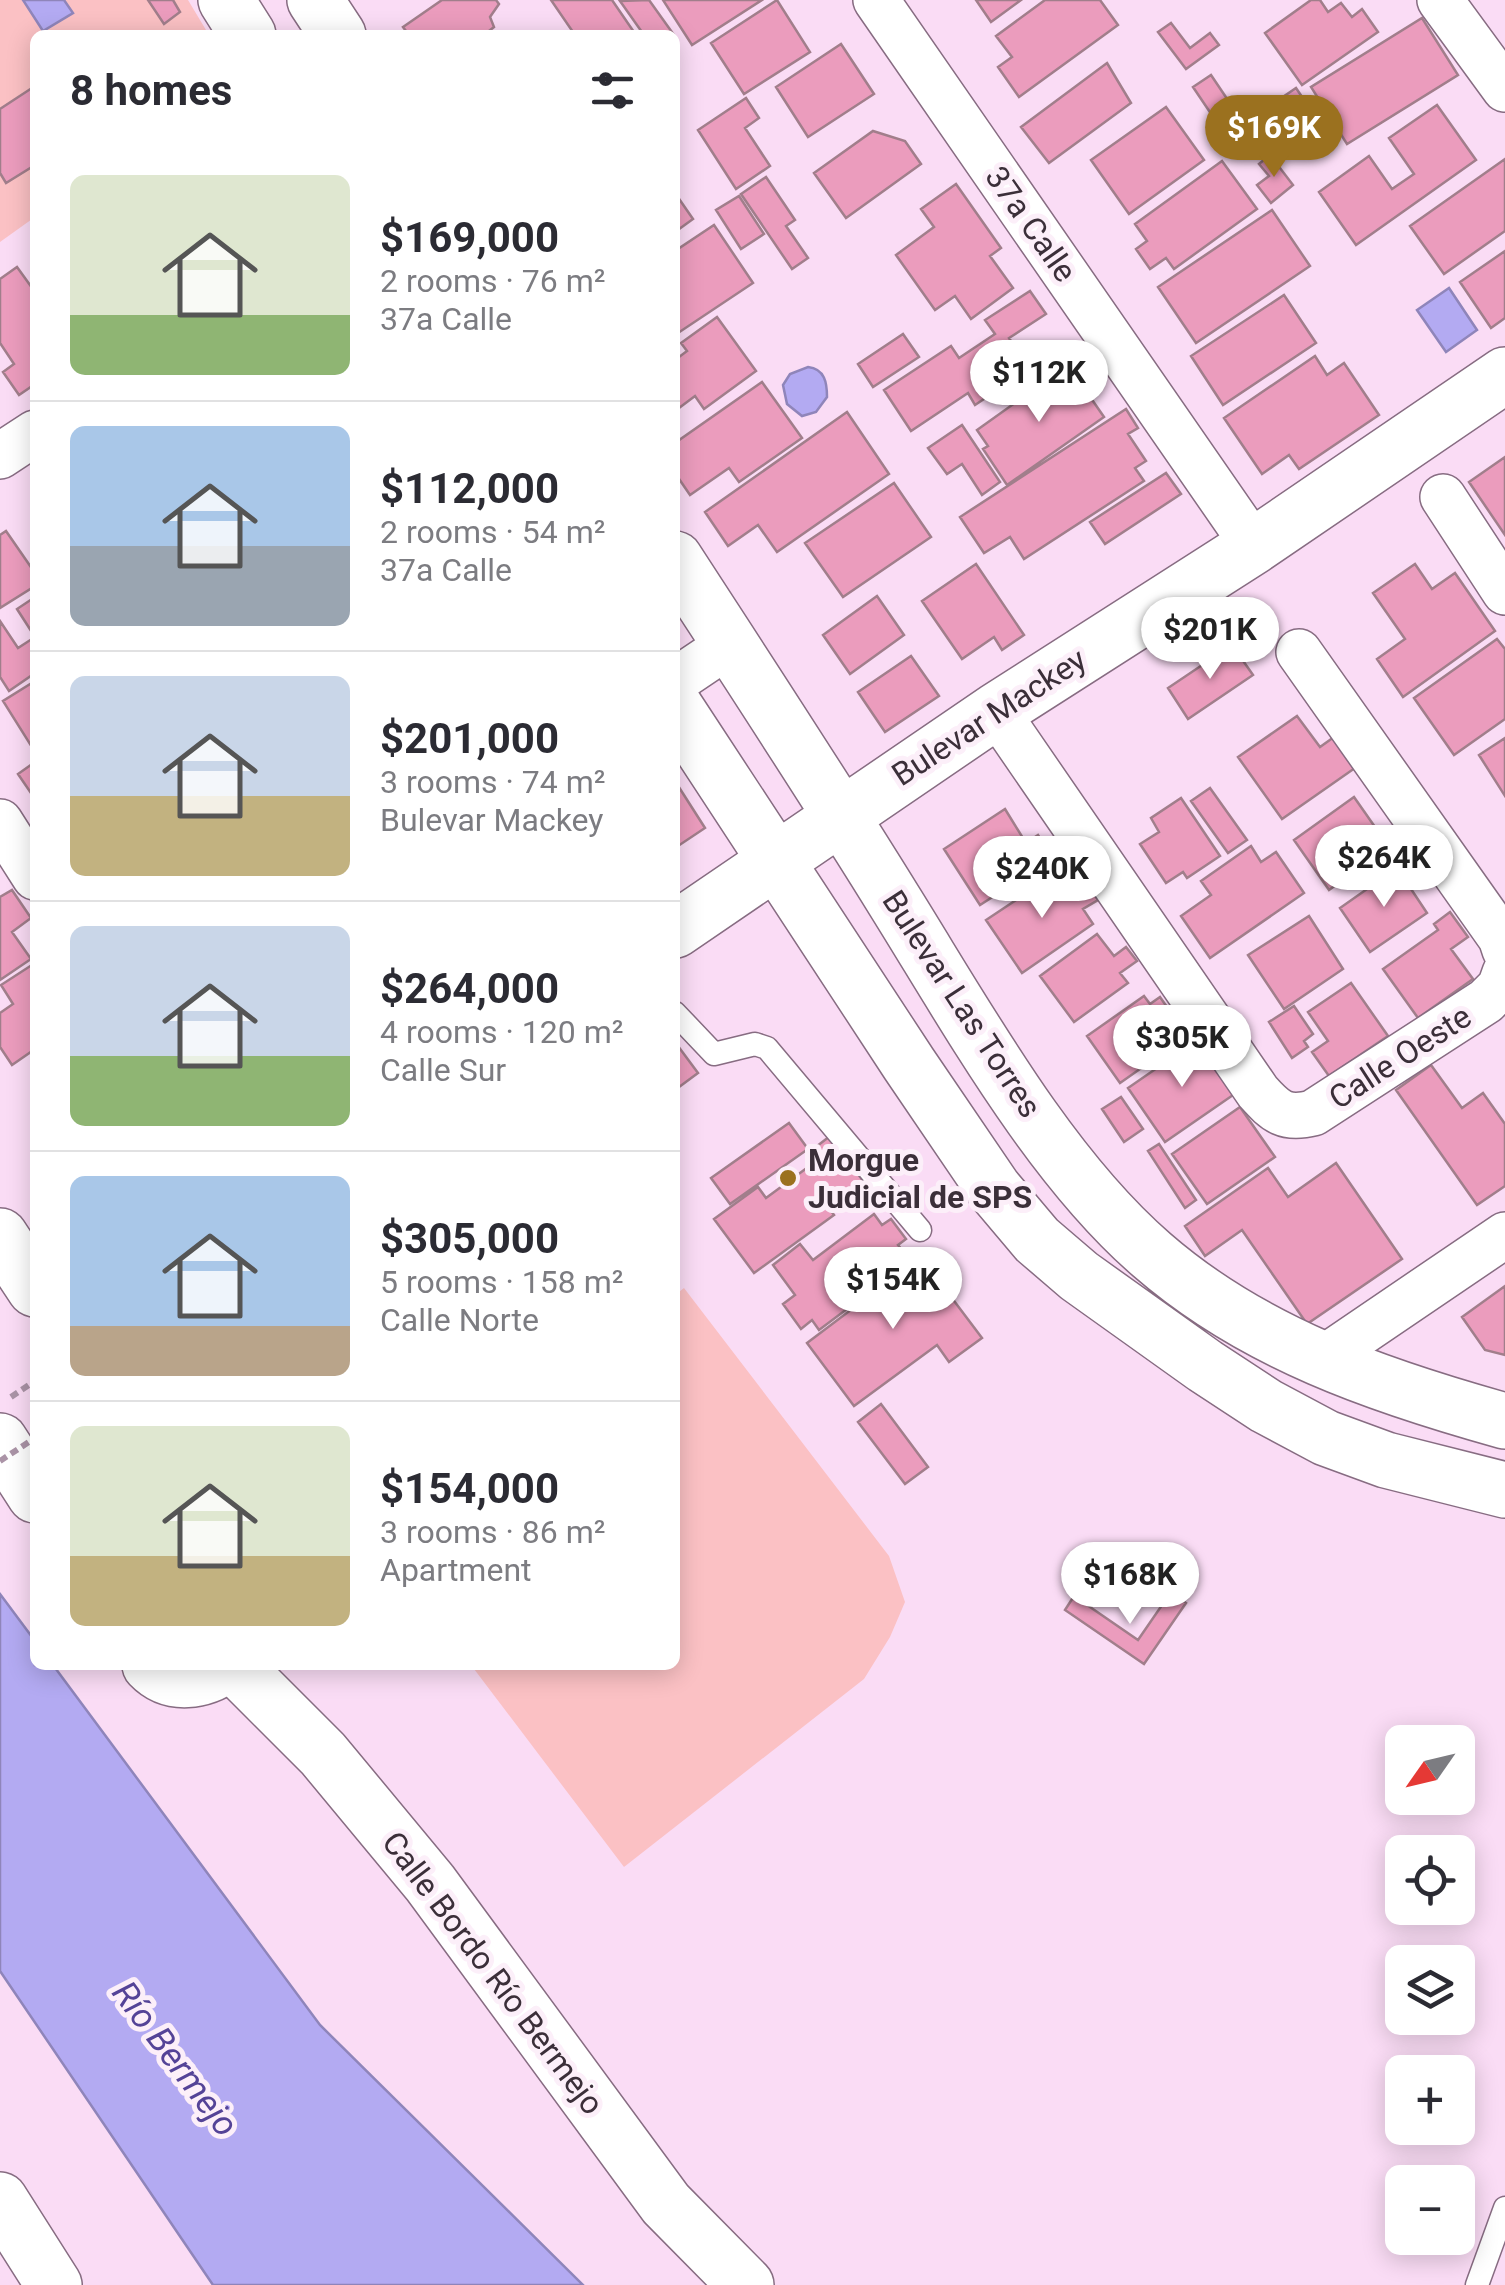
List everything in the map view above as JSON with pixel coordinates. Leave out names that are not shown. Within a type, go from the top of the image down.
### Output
[{"type":"street","points":[[226,0],[245,30]]},
{"type":"street","points":[[315,0],[335,30]]},
{"type":"street","name":"37a Calle","points":[[876,0],[1254,546]]},
{"type":"street","points":[[1440,0],[1505,88]]},
{"type":"street","name":"Bulevar Mackey","points":[[680,927],[996,711],[1254,546],[1505,374]]},
{"type":"street","points":[[0,456],[30,436]]},
{"type":"street","points":[[1443,497],[1505,592]]},
{"type":"street","name":"Bulevar Las Torres","points":[[680,567],[842,815],[970,1022],[1054,1146],[1107,1214],[1155,1258],[1259,1329],[1320,1360],[1409,1394],[1505,1421]]},
{"type":"street","points":[[680,679],[730,644]]},
{"type":"street","points":[[1299,652],[1501,938],[1505,950]]},
{"type":"street","name":"Calle Oeste","points":[[996,711],[1258,1092],[1281,1112],[1295,1117],[1313,1113],[1486,1001],[1500,987],[1505,973]]},
{"type":"street","points":[[680,716],[994,1189],[1037,1240],[1079,1276],[1266,1406],[1326,1438],[1386,1460],[1505,1490]]},
{"type":"street","points":[[0,822],[30,868]]},
{"type":"street","points":[[910,1064],[970,1022]]},
{"type":"street","points":[[30,1231],[0,1234],[30,1281]]},
{"type":"street","points":[[1320,1360],[1505,1234]]},
{"type":"street","points":[[30,1417],[0,1438],[30,1487]]},
{"type":"street","points":[[153,1670],[174,1680],[195,1680],[219,1670]]},
{"type":"street","name":"Calle Bordo Río Bermejo","points":[[239,1670],[322,1754],[418,1869],[666,2204],[746,2285]]},
{"type":"street","points":[[0,2200],[54,2285]]},
{"type":"lane","points":[[680,1018],[714,1054],[754,1044],[767,1048],[920,1230]]},
{"type":"lane","points":[[1477,2285],[1505,2208]]},
{"type":"path","points":[[0,1404],[30,1384]]},
{"type":"path","points":[[0,1462],[30,1441]]},
{"type":"shaded area","points":[[0,0],[188,0],[206,30],[30,30],[30,221],[0,242]]},
{"type":"shaded area","points":[[684,1288],[889,1556],[905,1602],[890,1637],[864,1679],[624,1867],[475,1670],[680,1670],[680,1291]]},
{"type":"water","points":[[23,0],[64,0],[73,13],[42,30]]},
{"type":"water","points":[[1449,288],[1477,330],[1446,352],[1417,310]]},
{"type":"water","points":[[808,367],[821,374],[827,397],[816,412],[802,416],[787,404],[783,385],[790,374]]},
{"type":"water","name":"Río Bermejo","points":[[0,1594],[30,1634],[30,1670],[57,1670],[320,2025],[583,2285],[213,2285],[0,1971]]},
{"type":"building","points":[[148,0],[173,0],[180,12],[164,24]]},
{"type":"building","points":[[442,0],[496,0],[499,4],[490,17],[494,27],[490,30],[403,27]]},
{"type":"building","points":[[551,0],[612,0],[633,30],[572,30]]},
{"type":"building","points":[[649,0],[670,30],[640,30],[620,1]]},
{"type":"building","points":[[663,0],[762,0],[692,45]]},
{"type":"building","points":[[777,0],[810,52],[744,94],[711,43]]},
{"type":"building","points":[[976,0],[1021,0],[991,22]]},
{"type":"building","points":[[1045,0],[1100,0],[1118,25],[1019,97],[998,67],[1012,57],[996,36]]},
{"type":"building","points":[[1311,0],[1320,0],[1328,12],[1341,3],[1352,17],[1362,9],[1378,32],[1302,85],[1265,33]]},
{"type":"building","points":[[1422,18],[1458,75],[1347,144],[1311,87]]},
{"type":"building","points":[[1171,23],[1190,48],[1210,33],[1219,45],[1186,69],[1158,32]]},
{"type":"building","points":[[841,44],[874,94],[808,137],[776,87]]},
{"type":"building","points":[[1107,63],[1131,103],[1049,163],[1021,127]]},
{"type":"building","points":[[1211,75],[1242,121],[1224,133],[1193,87]]},
{"type":"building","points":[[1296,88],[1315,116],[1304,124],[1294,109],[1261,131],[1252,118]]},
{"type":"building","points":[[30,89],[30,168],[6,183],[0,173],[0,109]]},
{"type":"building","points":[[746,98],[759,118],[745,128],[770,166],[736,189],[698,130]]},
{"type":"building","points":[[1437,105],[1476,160],[1356,245],[1319,192],[1369,156],[1392,189],[1414,174],[1389,138]]},
{"type":"building","points":[[1166,107],[1204,160],[1129,214],[1091,160]]},
{"type":"building","points":[[873,131],[905,141],[921,164],[846,218],[814,173]]},
{"type":"building","points":[[1270,155],[1293,185],[1271,203],[1257,185],[1269,176],[1259,164]]},
{"type":"building","points":[[1505,159],[1505,231],[1444,274],[1410,226]]},
{"type":"building","points":[[1222,161],[1257,209],[1174,269],[1166,258],[1150,269],[1136,249],[1147,241],[1135,224]]},
{"type":"building","points":[[766,177],[795,220],[786,226],[808,258],[792,269],[741,194]]},
{"type":"building","points":[[956,184],[1001,248],[990,256],[1013,288],[971,319],[955,296],[935,310],[896,255],[934,227],[921,209]]},
{"type":"building","points":[[739,196],[764,234],[741,249],[716,210]]},
{"type":"building","points":[[680,200],[693,219],[680,228]]},
{"type":"building","points":[[1272,210],[1310,266],[1196,343],[1158,287]]},
{"type":"building","points":[[714,225],[753,283],[680,332],[680,248]]},
{"type":"building","points":[[1505,251],[1505,318],[1491,328],[1460,282]]},
{"type":"building","points":[[17,267],[30,285],[30,387],[19,395],[3,372],[14,364],[0,343],[0,279]]},
{"type":"building","points":[[1030,291],[1046,314],[1009,338],[1029,369],[975,405],[968,393],[911,431],[884,390],[951,346],[959,358],[995,334],[985,320]]},
{"type":"building","points":[[1284,295],[1316,343],[1223,405],[1191,356]]},
{"type":"building","points":[[717,317],[756,371],[704,409],[695,396],[680,407],[680,356],[687,351],[681,343]]},
{"type":"building","points":[[903,334],[919,357],[873,387],[858,364]]},
{"type":"building","points":[[1315,356],[1327,375],[1344,363],[1379,415],[1299,469],[1289,455],[1262,474],[1224,418]]},
{"type":"building","points":[[1068,365],[1104,417],[1007,485],[983,449],[988,446],[977,430]]},
{"type":"building","points":[[762,382],[802,438],[739,482],[729,468],[690,495],[680,480],[680,439]]},
{"type":"building","points":[[1126,409],[1138,428],[1128,434],[1146,461],[1135,468],[1144,481],[1024,559],[1010,537],[984,553],[960,517]]},
{"type":"building","points":[[847,412],[889,474],[777,552],[758,525],[728,546],[705,512]]},
{"type":"building","points":[[962,425],[1000,482],[982,495],[962,464],[947,474],[928,448]]},
{"type":"building","points":[[1505,457],[1505,535],[1469,482]]},
{"type":"building","points":[[1166,473],[1181,494],[1105,544],[1090,522]]},
{"type":"building","points":[[894,483],[931,537],[843,597],[805,543]]},
{"type":"building","points":[[6,531],[30,566],[30,589],[0,608],[0,535]]},
{"type":"building","points":[[976,564],[1024,635],[1002,650],[994,637],[962,659],[922,601]]},
{"type":"building","points":[[1415,564],[1432,589],[1455,573],[1495,631],[1403,697],[1377,659],[1405,639],[1373,593]]},
{"type":"building","points":[[877,596],[904,635],[850,674],[823,635]]},
{"type":"building","points":[[30,600],[30,629],[17,609]]},
{"type":"building","points":[[0,621],[18,648],[30,640],[30,676],[9,691],[0,677]]},
{"type":"building","points":[[1497,639],[1505,649],[1505,719],[1454,755],[1414,698]]},
{"type":"building","points":[[1232,645],[1253,675],[1188,719],[1168,688]]},
{"type":"building","points":[[911,656],[939,696],[885,732],[858,692]]},
{"type":"building","points":[[30,684],[30,744],[3,701]]},
{"type":"building","points":[[1297,716],[1320,747],[1334,737],[1355,768],[1282,819],[1238,757]]},
{"type":"building","points":[[1505,738],[1505,796],[1479,755]]},
{"type":"building","points":[[30,766],[30,792],[18,774]]},
{"type":"building","points":[[1210,788],[1247,840],[1228,853],[1191,801]]},
{"type":"building","points":[[680,789],[705,828],[680,845]]},
{"type":"building","points":[[1354,797],[1389,847],[1329,890],[1294,840]]},
{"type":"building","points":[[1181,798],[1220,856],[1187,878],[1183,872],[1166,883],[1140,844],[1159,832],[1151,818]]},
{"type":"building","points":[[1005,809],[1026,843],[1038,835],[1053,858],[980,905],[944,849]]},
{"type":"building","points":[[1251,846],[1261,862],[1276,852],[1304,893],[1210,958],[1181,916],[1211,895],[1201,881]]},
{"type":"building","points":[[1397,868],[1427,913],[1370,952],[1340,908]]},
{"type":"building","points":[[1055,874],[1068,894],[1086,882],[1098,900],[1083,909],[1093,924],[1022,973],[986,920]]},
{"type":"building","points":[[12,890],[30,917],[12,932],[30,960],[0,980],[0,897]]},
{"type":"building","points":[[1450,912],[1468,937],[1451,949],[1473,979],[1418,1018],[1383,969],[1438,930],[1434,924]]},
{"type":"building","points":[[1309,916],[1343,969],[1284,1009],[1248,955]]},
{"type":"building","points":[[1097,934],[1114,956],[1126,947],[1137,961],[1120,973],[1128,983],[1074,1022],[1040,976]]},
{"type":"building","points":[[30,966],[30,1052],[12,1065],[0,1047],[0,1013],[13,1004],[1,985]]},
{"type":"building","points":[[1351,983],[1388,1036],[1329,1076],[1312,1052],[1328,1041],[1308,1012]]},
{"type":"building","points":[[1144,996],[1150,1004],[1160,997],[1174,1017],[1164,1024],[1177,1043],[1120,1083],[1087,1036]]},
{"type":"building","points":[[1294,1006],[1313,1034],[1304,1041],[1308,1047],[1292,1058],[1269,1022]]},
{"type":"building","points":[[1199,1039],[1236,1093],[1165,1142],[1128,1088]]},
{"type":"building","points":[[680,1049],[698,1073],[680,1086]]},
{"type":"building","points":[[1431,1065],[1462,1108],[1483,1093],[1505,1124],[1505,1186],[1477,1205],[1396,1090]]},
{"type":"building","points":[[1121,1097],[1143,1129],[1124,1142],[1102,1109]]},
{"type":"building","points":[[1240,1107],[1275,1157],[1207,1204],[1172,1154]]},
{"type":"building","points":[[789,1123],[808,1149],[730,1204],[711,1178]]},
{"type":"building","points":[[830,1136],[866,1185],[848,1198],[843,1191],[826,1204],[834,1215],[754,1273],[714,1219],[758,1187],[766,1198],[819,1159],[812,1150]]},
{"type":"building","points":[[1159,1144],[1196,1200],[1185,1208],[1148,1151]]},
{"type":"building","points":[[1336,1163],[1402,1259],[1307,1324],[1242,1230],[1205,1256],[1185,1226],[1268,1168],[1288,1197]]},
{"type":"building","points":[[874,1214],[882,1225],[891,1219],[906,1239],[898,1245],[911,1261],[819,1330],[812,1320],[801,1329],[783,1304],[795,1295],[773,1265],[800,1244],[813,1260]]},
{"type":"building","points":[[921,1257],[982,1338],[949,1362],[937,1345],[854,1406],[807,1343]]},
{"type":"building","points":[[1505,1286],[1505,1355],[1485,1350],[1462,1317]]},
{"type":"building","points":[[881,1404],[928,1467],[905,1484],[858,1422]]},
{"type":"building","points":[[1171,1592],[1186,1603],[1144,1664],[1065,1610],[1074,1596],[1138,1640]]},
{"type":"place","name":"Morgue Judicial de SPS","points":[[788,1178]]}]
